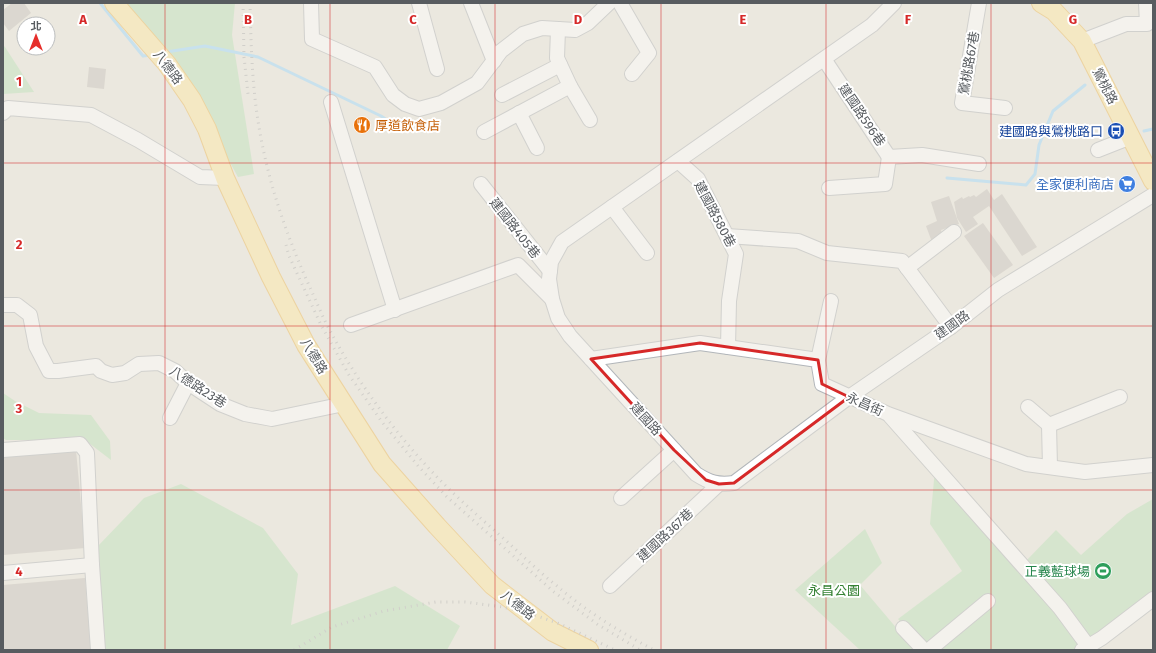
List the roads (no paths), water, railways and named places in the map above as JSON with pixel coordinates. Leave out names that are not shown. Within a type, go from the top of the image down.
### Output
[{"type":"main road","name":"八德路","points":[[114,3],[167,64],[192,100],[271,277],[306,344],[382,464],[437,526],[492,584],[553,632],[589,650]]},
{"type":"main road","name":"鶯桃路","points":[[1051,6],[1082,41],[1153,181]]},
{"type":"street","points":[[311,3],[312,39],[375,67],[393,95],[405,104],[419,108],[441,103],[477,83],[501,52],[523,34],[542,28],[576,30],[588,24],[609,3]]},
{"type":"street","points":[[419,3],[437,69]]},
{"type":"street","points":[[471,3],[494,61]]},
{"type":"street","points":[[620,3],[649,53],[632,74]]},
{"type":"street","name":"建國路","points":[[894,3],[872,25],[562,242],[551,262],[549,279],[552,298],[558,318],[570,336],[696,474],[706,480],[719,484],[734,483],[849,397],[951,326],[998,290],[1153,195]]},
{"type":"street","name":"鶯桃路67巷","points":[[979,3],[962,103],[1005,108]]},
{"type":"street","points":[[1082,41],[1126,24],[1147,24],[1146,3]]},
{"type":"street","points":[[558,29],[557,58],[570,86],[590,120]]},
{"type":"street","name":"建國路596巷","points":[[824,59],[889,157],[922,155],[979,164]]},
{"type":"street","points":[[502,95],[560,65]]},
{"type":"street","points":[[484,132],[570,86]]},
{"type":"street","points":[[331,102],[395,310]]},
{"type":"street","points":[[3,113],[8,108],[92,115],[138,140],[200,177],[226,178]]},
{"type":"street","points":[[519,113],[537,148]]},
{"type":"street","points":[[1098,150],[1131,137]]},
{"type":"street","points":[[829,188],[885,184],[889,157]]},
{"type":"street","name":"建國路580巷","points":[[678,161],[698,179],[736,254],[728,300],[728,347]]},
{"type":"street","name":"建國路405巷","points":[[481,184],[550,272]]},
{"type":"street","points":[[612,207],[647,253]]},
{"type":"street","points":[[907,268],[954,232]]},
{"type":"street","points":[[727,236],[798,241],[827,253],[902,262],[951,326]]},
{"type":"street","points":[[351,325],[518,265],[552,298]]},
{"type":"street","points":[[591,359],[700,343],[818,360],[831,301]]},
{"type":"street","name":"八德路23巷","points":[[3,305],[17,304],[30,315],[36,346],[49,371],[96,366],[101,371],[112,375],[125,373],[139,364],[159,363],[175,371],[188,383],[220,404],[245,414],[272,419],[344,404]]},
{"type":"street","name":"永昌街","points":[[818,360],[822,384],[888,414],[1026,464],[1085,472],[1153,465]]},
{"type":"street","points":[[170,418],[188,383]]},
{"type":"street","points":[[1049,425],[1120,397]]},
{"type":"street","points":[[1028,407],[1049,425],[1050,467]]},
{"type":"street","points":[[888,414],[1060,608],[1087,649],[1153,599]]},
{"type":"street","points":[[3,450],[80,444],[87,453],[92,565],[98,650]]},
{"type":"street","points":[[621,498],[674,450]]},
{"type":"street","name":"建國路367巷","points":[[610,586],[719,484]]},
{"type":"street","points":[[3,573],[92,565]]},
{"type":"street","points":[[929,650],[988,601]]},
{"type":"street","points":[[903,628],[924,650]]},
{"type":"waterway","points":[[100,3],[143,56],[151,55]]},
{"type":"waterway","points":[[166,52],[205,46],[258,57],[381,116],[393,124],[411,127]]},
{"type":"waterway","points":[[947,178],[1026,185],[1035,174],[1039,145],[1053,111],[1085,85]]},
{"type":"waterway","points":[[1144,131],[1153,129]]},
{"type":"railway","points":[[243,3],[244,57],[248,94]]},
{"type":"railway","points":[[250,3],[252,65],[255,96],[263,147],[272,186],[291,243],[307,281],[325,321],[346,359],[396,430],[433,473],[452,492],[568,595],[604,621],[654,650]]},
{"type":"railway","points":[[286,245],[289,256],[321,325],[349,375],[382,422],[419,467],[447,497],[554,592],[597,624],[640,650]]},
{"type":"railway","points":[[294,650],[332,627],[384,611],[436,602],[465,602],[503,607],[529,613],[560,624],[615,650]]},
{"type":"place","name":"厚道飲食店","points":[[362,125]]},
{"type":"place","name":"建國路與鶯桃路口","points":[[1116,131]]},
{"type":"place","name":"全家便利商店","points":[[1127,184]]},
{"type":"place","name":"正義藍球場","points":[[1103,571]]},
{"type":"park label","name":"永昌公園","points":[[834,590]]}]
